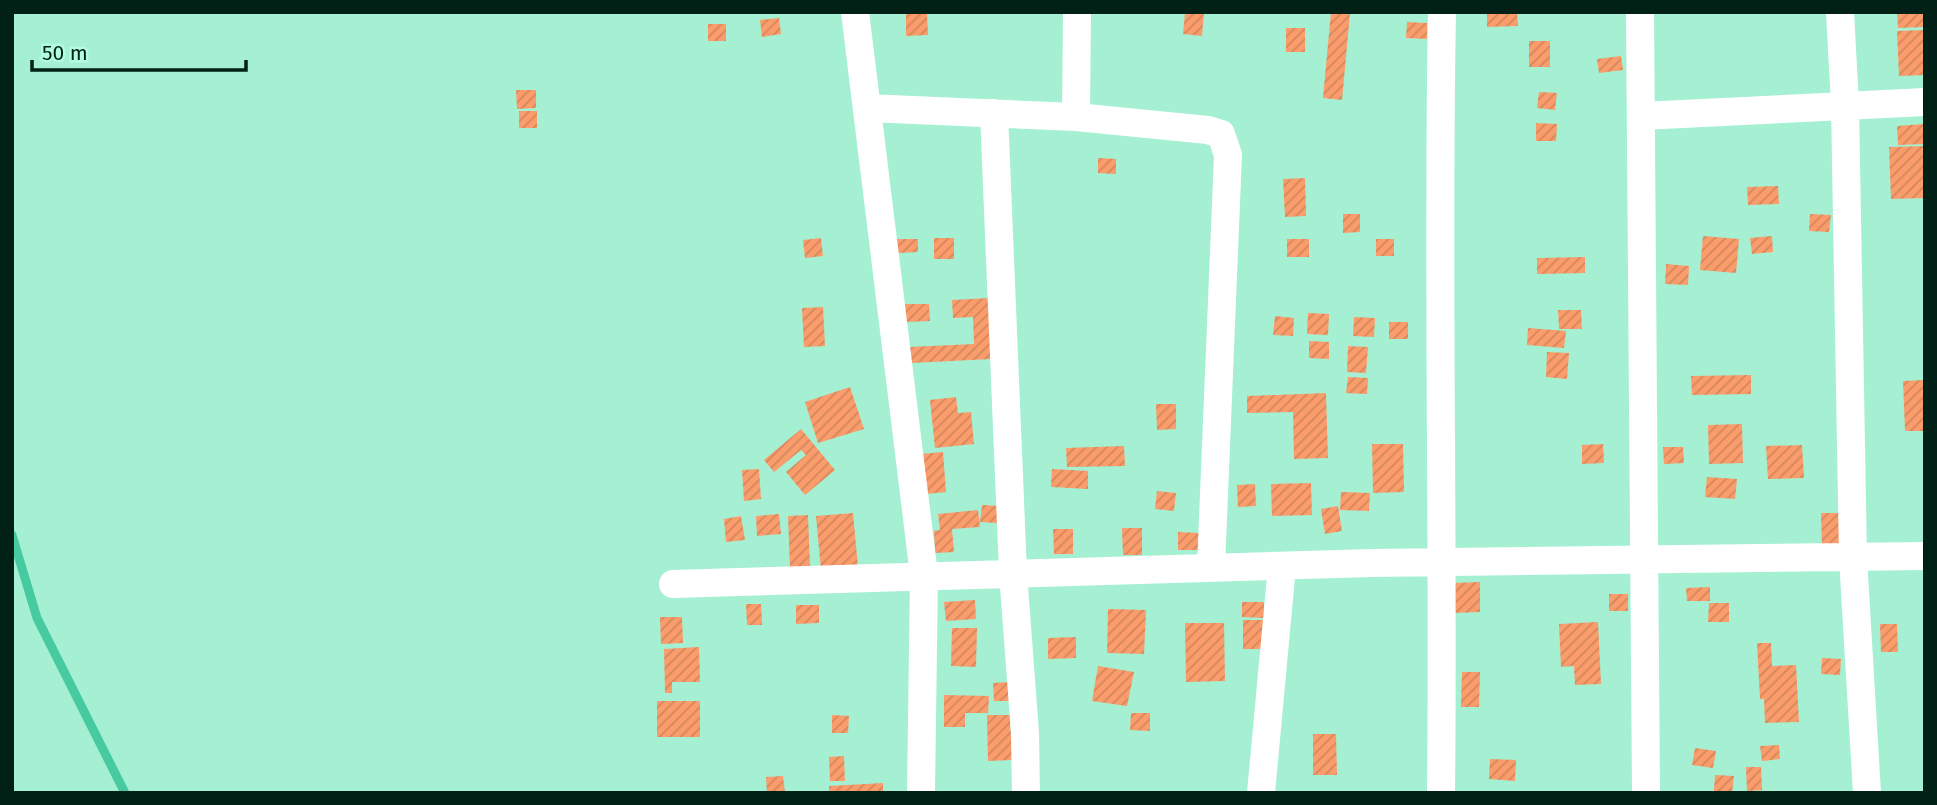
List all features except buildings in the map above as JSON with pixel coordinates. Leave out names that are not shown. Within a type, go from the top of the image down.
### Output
[{"type":"street","points":[[855,12],[924,575],[921,793]]},
{"type":"street","points":[[1076,117],[1077,12]]},
{"type":"street","points":[[1441,793],[1443,564],[1439,155],[1442,12]]},
{"type":"street","points":[[1640,12],[1646,793]]},
{"type":"street","points":[[1840,12],[1845,105],[1853,558],[1867,793]]},
{"type":"street","points":[[1641,116],[1925,102]]},
{"type":"street","points":[[867,108],[1076,117],[1208,130],[1221,134],[1228,155],[1211,568]]},
{"type":"street","points":[[994,113],[1013,573],[1025,733],[1026,793]]},
{"type":"street","points":[[673,584],[1282,566],[1925,556]]},
{"type":"street","points":[[1261,793],[1282,566]]},
{"type":"waterway","points":[[12,535],[37,618],[125,793]]}]
